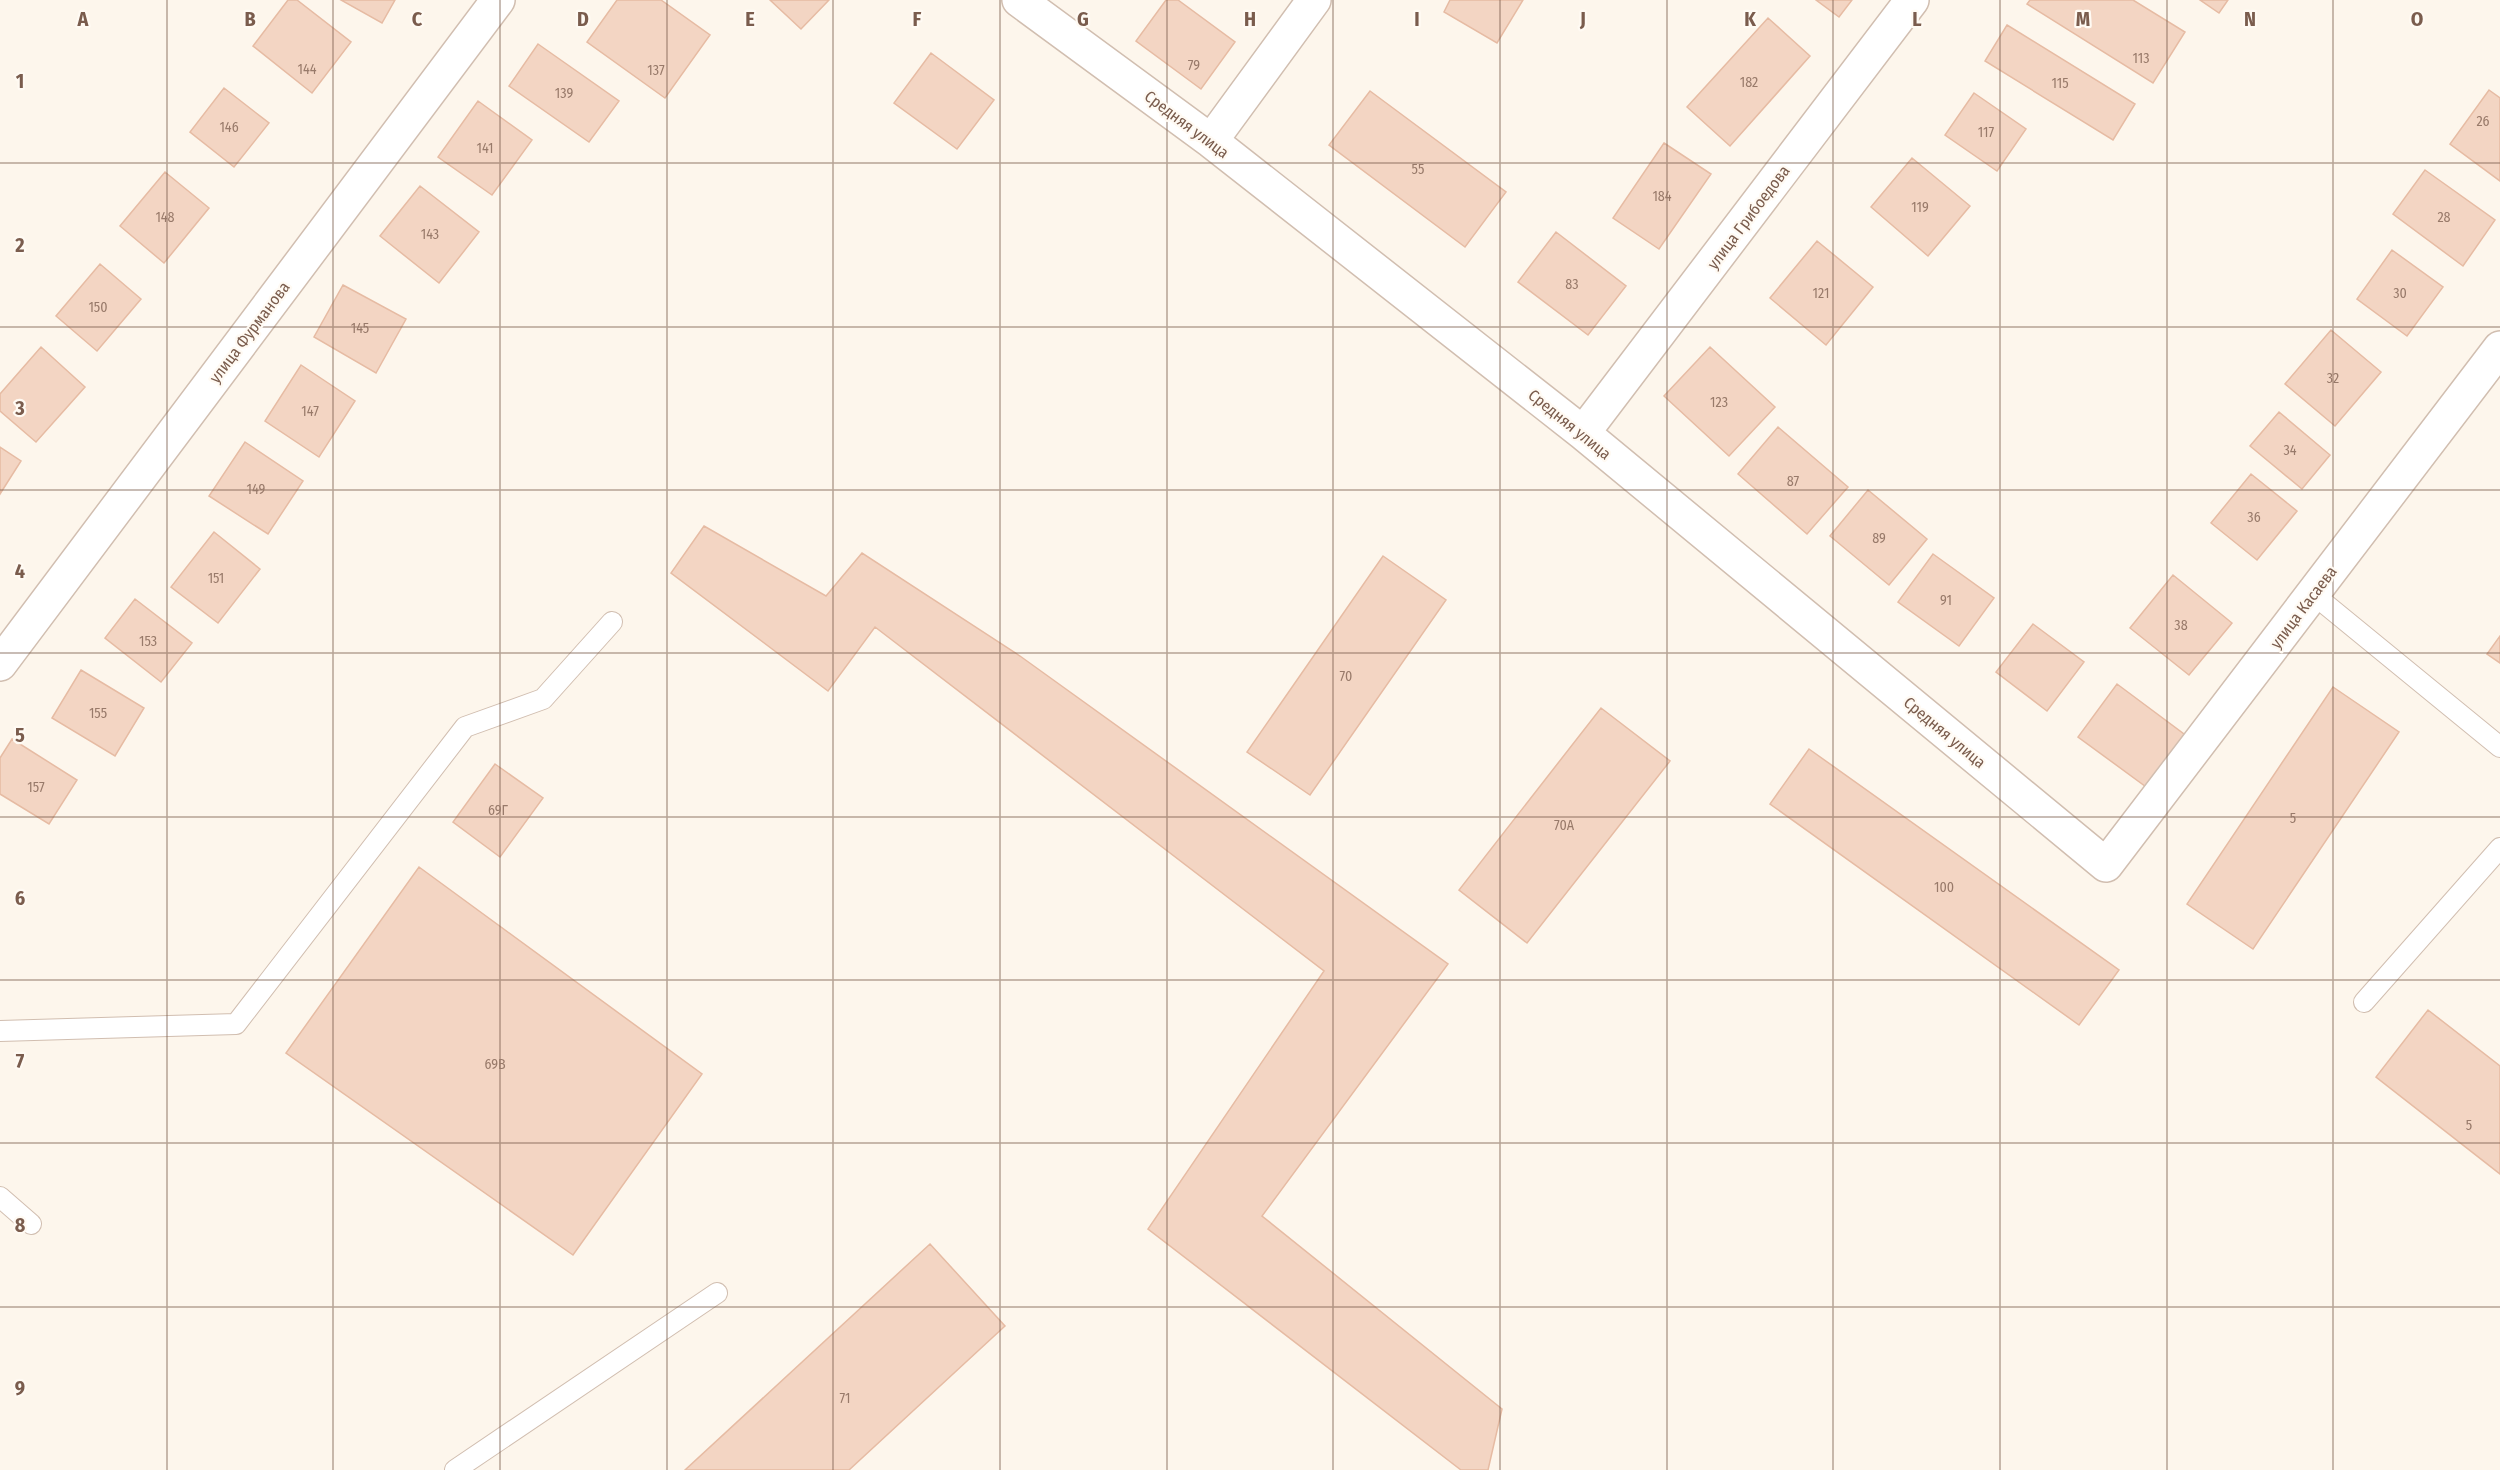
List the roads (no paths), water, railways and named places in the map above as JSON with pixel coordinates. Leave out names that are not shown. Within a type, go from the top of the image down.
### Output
[{"type":"street","name":"улица Фурманова","points":[[0,664],[498,0]]},
{"type":"street","name":"Средняя улица","points":[[1019,0],[1211,141],[1583,433],[2106,865]]},
{"type":"street","points":[[1211,141],[1314,0]]},
{"type":"street","name":"улица Грибоедова","points":[[1583,433],[1912,0]]},
{"type":"street","name":"улица Касаева","points":[[2106,865],[2500,348]]},
{"type":"lane","points":[[2313,594],[2500,747]]},
{"type":"lane","points":[[0,1031],[236,1024],[465,726],[543,699],[612,622]]},
{"type":"lane","points":[[2364,1002],[2500,848]]},
{"type":"lane","points":[[0,1197],[31,1224]]},
{"type":"lane","points":[[456,1470],[717,1293]]}]
